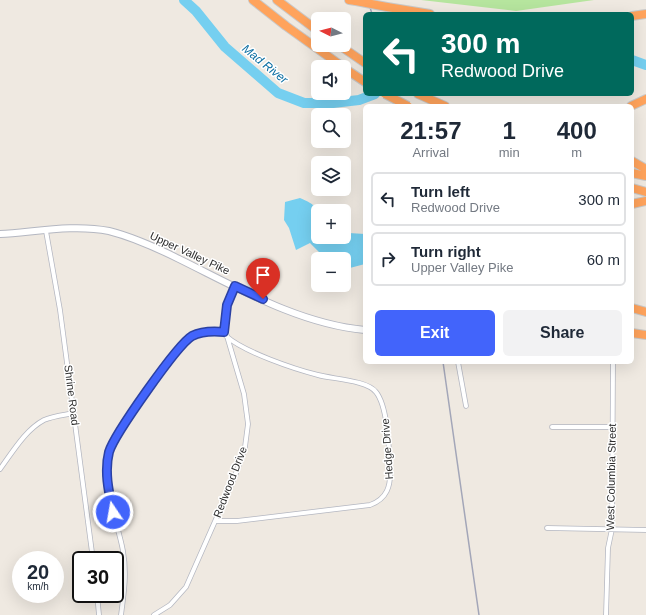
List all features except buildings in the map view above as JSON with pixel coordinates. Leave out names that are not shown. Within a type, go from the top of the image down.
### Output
[{"type":"highway","points":[[253,0],[333,60]]},
{"type":"highway","points":[[277,0],[311,26]]},
{"type":"highway","points":[[352,1],[418,12]]},
{"type":"highway","points":[[634,16],[646,14]]},
{"type":"highway","points":[[349,52],[363,61]]},
{"type":"highway","points":[[351,72],[363,81]]},
{"type":"highway","points":[[390,96],[404,104]]},
{"type":"highway","points":[[422,96],[440,104]]},
{"type":"highway","points":[[634,105],[646,99]]},
{"type":"highway","points":[[634,163],[646,169]]},
{"type":"highway","points":[[634,173],[646,176]]},
{"type":"highway","points":[[634,189],[646,192]]},
{"type":"highway","points":[[634,204],[646,201]]},
{"type":"highway","points":[[634,309],[646,312]]},
{"type":"highway","points":[[634,333],[646,335]]},
{"type":"street","name":"Upper Valley Pike","points":[[0,234],[94,229],[120,234],[159,250],[308,318],[332,325],[363,330]]},
{"type":"street","name":"Shrine Road","points":[[46,231],[59,302],[92,551]]},
{"type":"street","name":"Redwood Drive","points":[[154,615],[170,605],[186,587],[216,521],[242,457],[248,424],[244,394],[225,334],[227,305],[235,286]]},
{"type":"street","points":[[121,615],[126,577],[125,564],[108,487],[107,469],[110,451],[120,430],[146,392],[185,342],[197,334],[213,331],[225,334]]},
{"type":"street","name":"Hedge Drive","points":[[216,521],[237,521],[370,505],[385,496],[389,486],[390,474],[384,411],[380,398],[373,389],[359,383],[305,371],[238,345],[225,334]]},
{"type":"street","points":[[458,364],[466,406]]},
{"type":"street","name":"West Columbia Street","points":[[606,615],[608,548],[612,529],[613,364]]},
{"type":"street","points":[[0,469],[25,436],[36,425],[48,418],[74,413]]},
{"type":"street","points":[[552,427],[612,427]]},
{"type":"street","points":[[0,461],[4,464]]},
{"type":"street","points":[[548,528],[646,530]]},
{"type":"street","points":[[98,603],[99,615]]},
{"type":"green space","points":[[421,0],[594,0],[516,11]]},
{"type":"water","points":[[300,198],[311,204],[311,244],[310,243],[296,250],[289,228],[284,220],[285,202]]},
{"type":"water","points":[[351,233],[363,234],[363,265],[351,268],[351,252],[319,252],[311,244],[351,244]]},
{"type":"waterway","name":"Mad River","points":[[184,0],[196,11],[225,47],[278,93],[304,103],[333,103],[359,100],[370,96]]},
{"type":"waterway","name":"Mad River","points":[[634,61],[646,65]]},
{"type":"railway","points":[[368,0],[371,12]]},
{"type":"railway","points":[[396,96],[398,104]]},
{"type":"railway","points":[[443,364],[479,615]]},
{"type":"route","points":[[113,512],[107,480],[110,451],[120,430],[146,392],[187,340],[192,336],[213,331],[224,332],[224,318],[227,305],[235,286],[263,299]]}]
